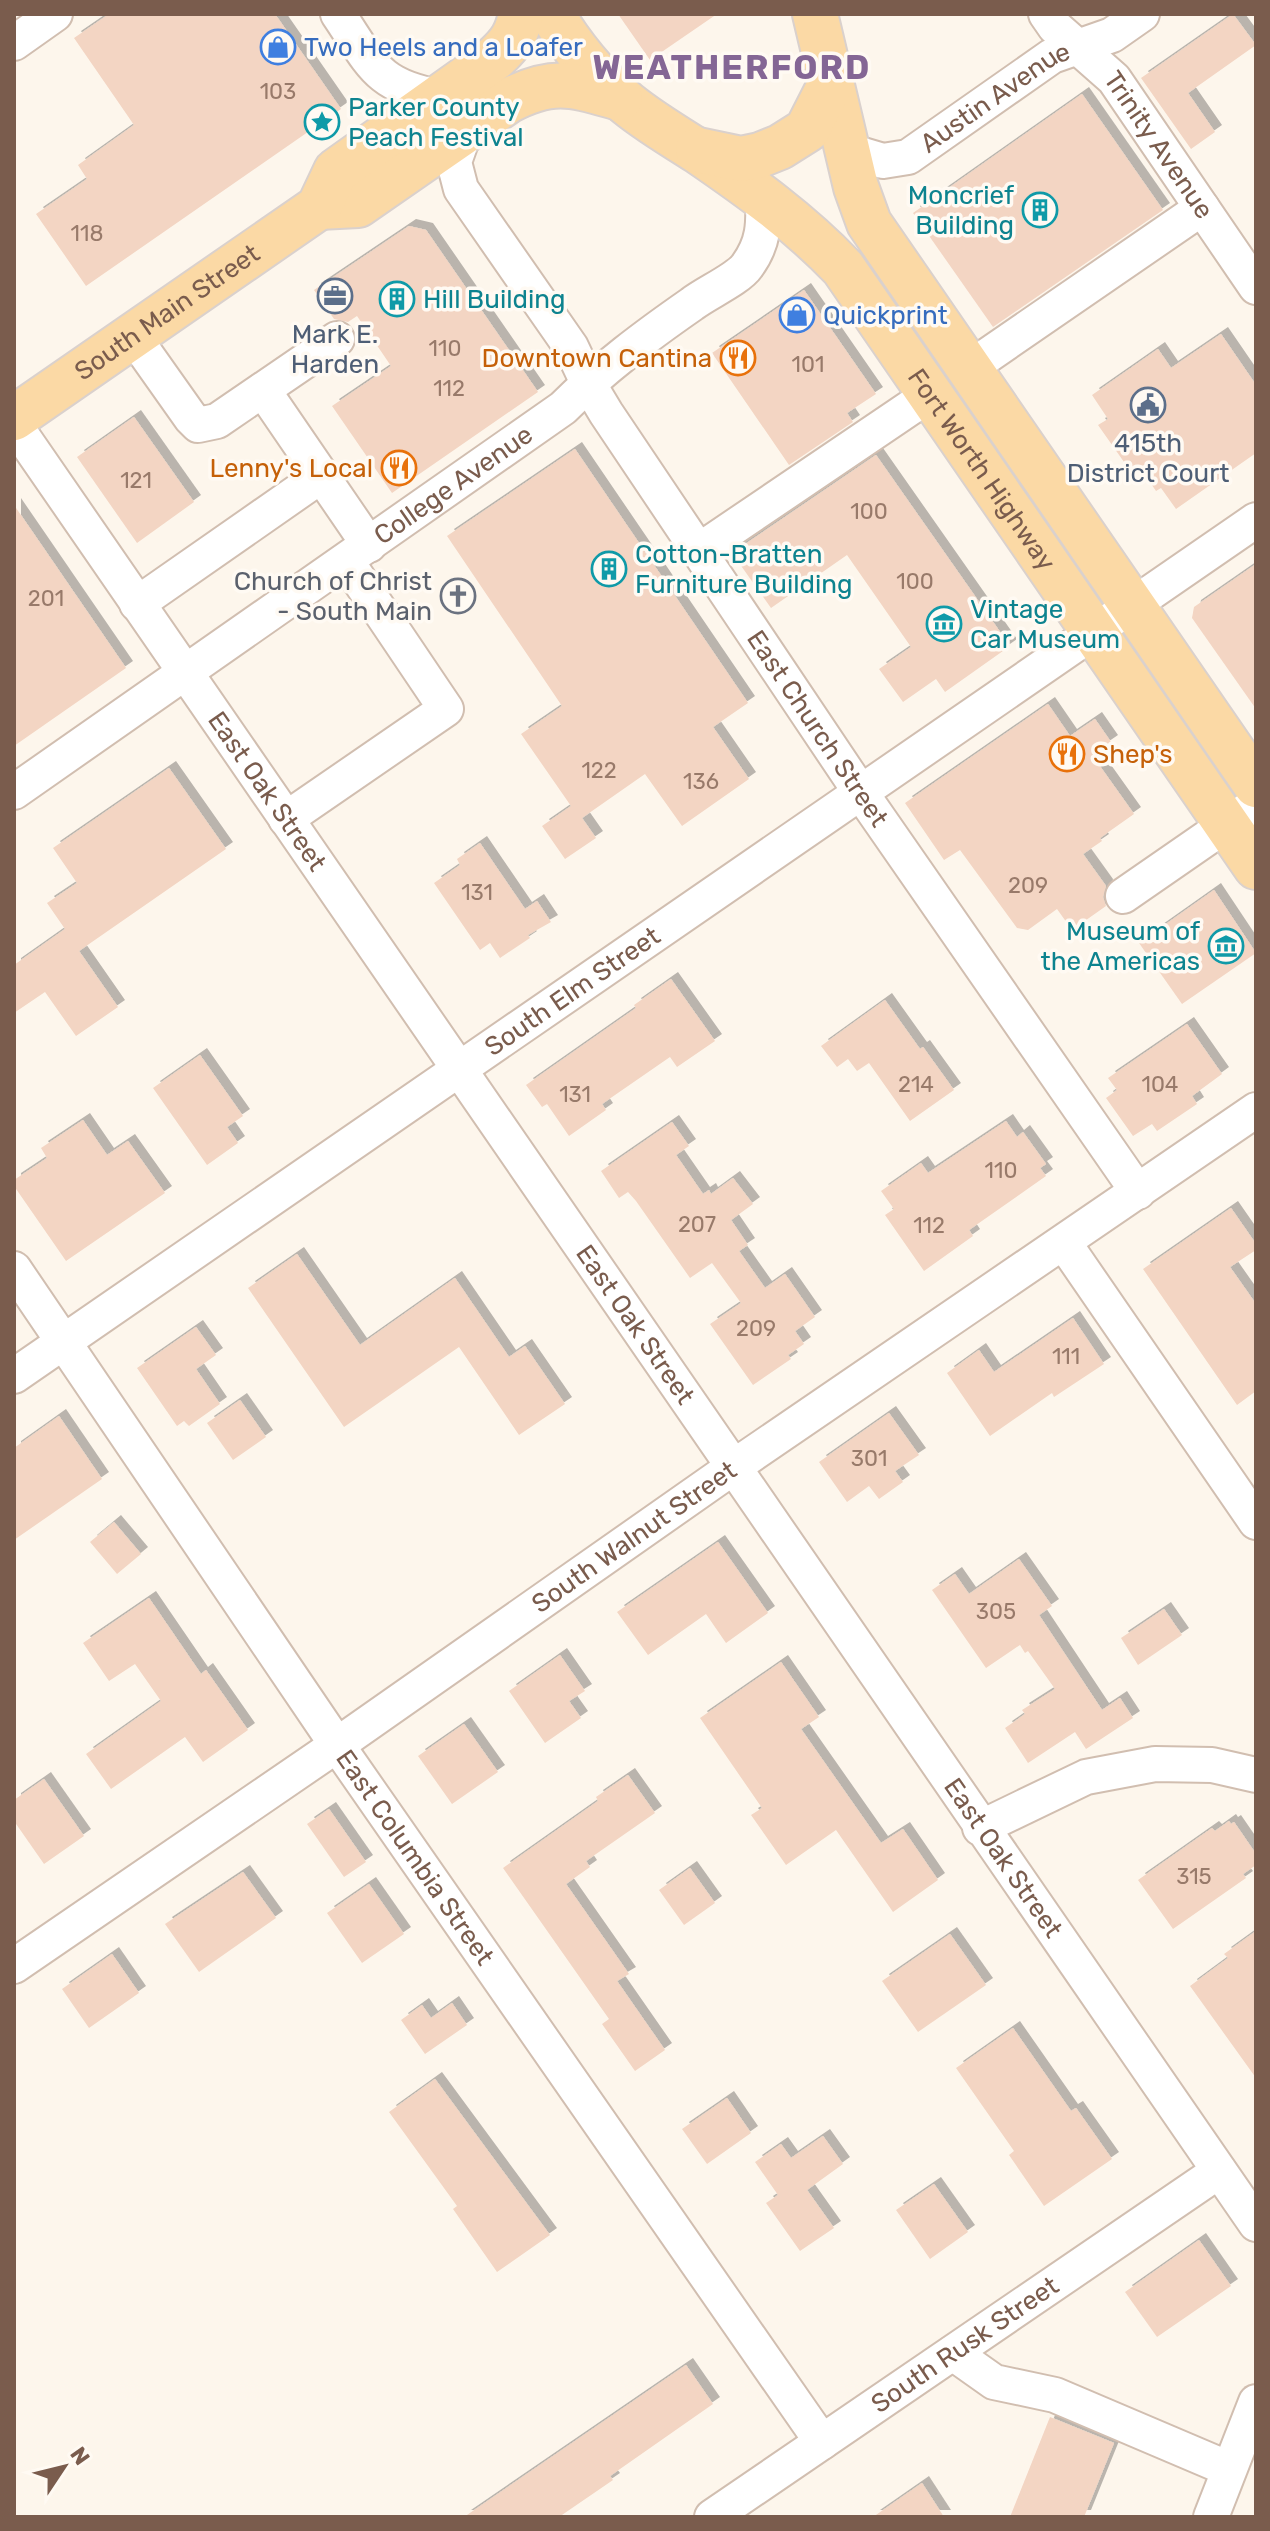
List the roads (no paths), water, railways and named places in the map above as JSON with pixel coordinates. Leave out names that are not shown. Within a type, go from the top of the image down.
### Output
[{"type":"main road","name":"South Main Street","points":[[453,114],[496,57],[513,41],[521,14]]},
{"type":"main road","points":[[552,14],[565,36],[620,98]]},
{"type":"main road","name":"Fort Worth Highway","points":[[815,14],[846,150],[869,223],[1256,785]]},
{"type":"main road","points":[[695,150],[741,159],[780,147],[807,130],[831,83]]},
{"type":"main road","name":"South Main Street","points":[[14,421],[319,207],[336,171],[453,114],[508,101],[530,90],[568,84],[620,98]]},
{"type":"main road","name":"Fort Worth Highway","points":[[620,98],[657,127],[763,197],[801,226],[843,268],[1093,631],[1241,814],[1256,867]]},
{"type":"street","points":[[16,36],[55,14]]},
{"type":"street","points":[[338,14],[375,68],[388,81],[453,114]]},
{"type":"street","name":"Trinity Avenue","points":[[1046,14],[1055,27],[1114,79],[1256,287]]},
{"type":"street","name":"Austin Avenue","points":[[846,150],[883,161],[908,157],[1052,56],[1112,35],[1142,14]]},
{"type":"street","name":"East Church Street","points":[[453,114],[454,162],[461,189],[571,347],[588,383],[861,793],[1138,1192]]},
{"type":"street","name":"College Avenue","points":[[14,792],[563,408],[588,383],[651,333],[745,270],[758,249],[765,229],[763,197]]},
{"type":"street","points":[[968,369],[1202,208]]},
{"type":"street","points":[[133,336],[198,425],[217,421],[337,339]]},
{"type":"street","points":[[263,390],[322,475],[358,553],[446,709],[286,819]]},
{"type":"street","points":[[700,550],[929,395]]},
{"type":"street","name":"East Oak Street","points":[[14,421],[185,674],[1256,2224]]},
{"type":"street","points":[[137,604],[322,475]]},
{"type":"street","name":"South Elm Street","points":[[14,1376],[1256,520]]},
{"type":"street","points":[[1123,896],[1241,814]]},
{"type":"street","name":"South Walnut Street","points":[[14,1966],[337,1745],[732,1468],[1256,1110]]},
{"type":"street","points":[[1064,1243],[1256,1522]]},
{"type":"street","name":"East Columbia Street","points":[[14,1269],[337,1745],[822,2442]]},
{"type":"street","points":[[980,1828],[1086,1777],[1155,1764],[1212,1765],[1256,1775]]},
{"type":"street","name":"South Rusk Street","points":[[723,2514],[822,2442],[1219,2171]]},
{"type":"street","points":[[953,2353],[994,2382],[1055,2395],[1229,2469]]},
{"type":"street","points":[[1211,2517],[1256,2402]]},
{"type":"place","name":"Two Heels and a Loafer","points":[[278,47]]},
{"type":"place","name":"Parker County Peach Festival","points":[[322,122]]},
{"type":"place","name":"Moncrief Building","points":[[1040,210]]},
{"type":"place","name":"Mark E. Harden","points":[[335,296]]},
{"type":"place","name":"Hill Building","points":[[397,299]]},
{"type":"place","name":"Quickprint","points":[[797,315]]},
{"type":"place","name":"Downtown Cantina","points":[[738,358]]},
{"type":"place","name":"415th District Court","points":[[1148,405]]},
{"type":"place","name":"Lenny's Local","points":[[399,468]]},
{"type":"place","name":"Cotton-Bratten Furniture Building","points":[[609,569]]},
{"type":"place","name":"Church of Christ - South Main","points":[[458,596]]},
{"type":"place","name":"Vintage Car Museum","points":[[944,624]]},
{"type":"place","name":"Shep's","points":[[1067,754]]},
{"type":"place","name":"Museum of the Americas","points":[[1226,946]]},
{"type":"district","name":"WEATHERFORD","points":[[732,67]]}]
